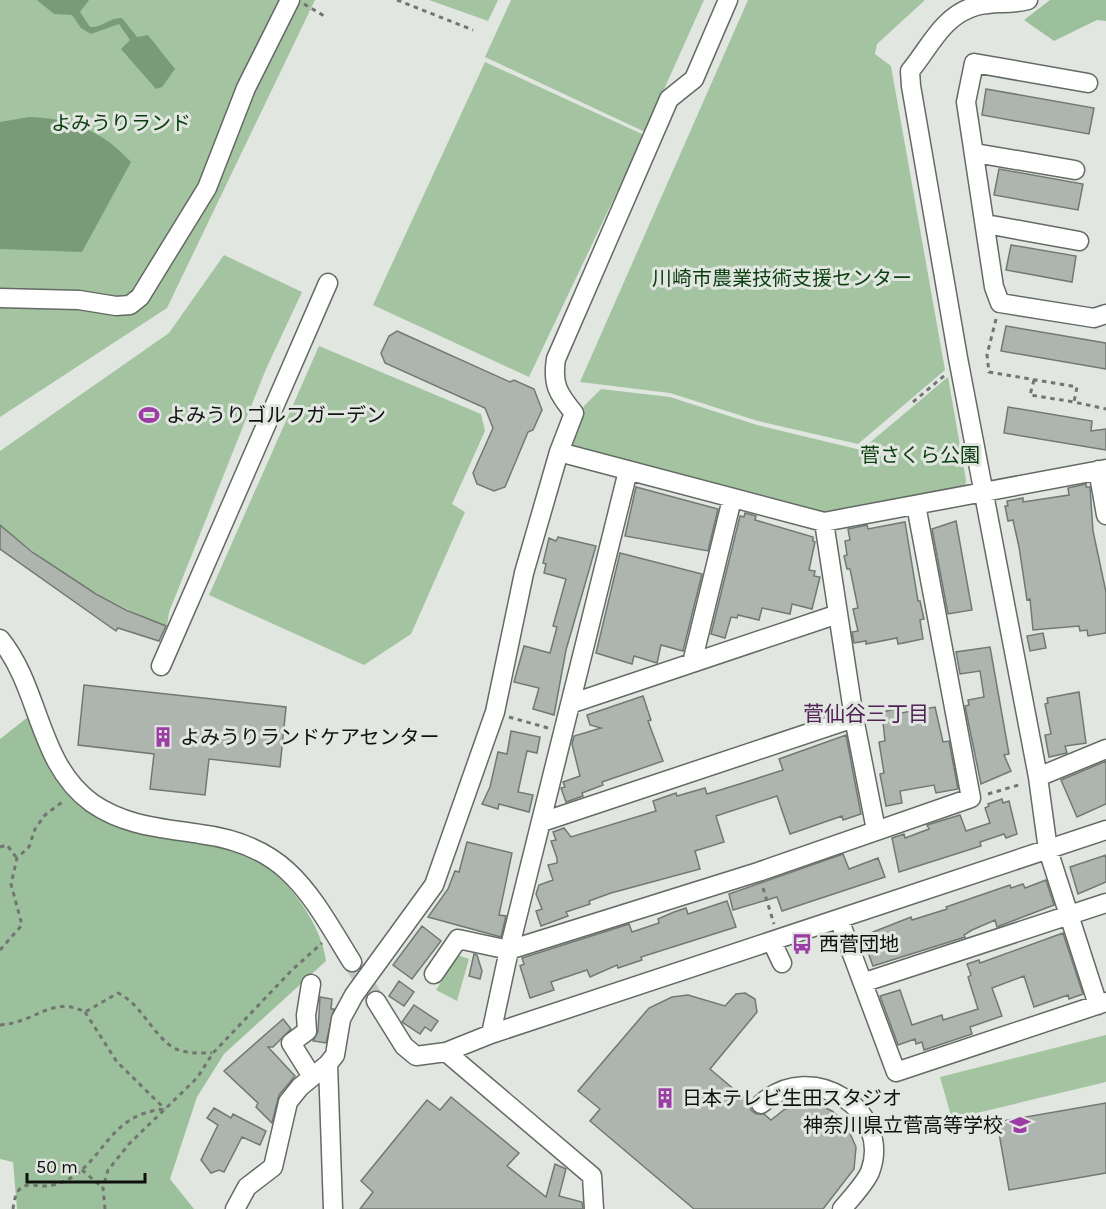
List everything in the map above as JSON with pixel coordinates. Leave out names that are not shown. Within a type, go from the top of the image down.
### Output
[{"type":"street","points":[[0,298],[79,300],[116,306],[130,305],[140,297],[207,189],[246,88],[290,0]]},
{"type":"street","points":[[235,1209],[247,1186],[273,1167],[288,1102],[311,1076],[328,1064],[335,1054],[341,1019],[354,995],[434,885],[495,712],[524,573],[559,452],[574,413],[558,393],[553,377],[556,359],[669,99],[694,79],[728,0]]},
{"type":"street","points":[[839,919],[865,982],[896,1072],[1102,1003],[1069,915],[1048,850],[1031,780],[984,493],[910,71],[925,54],[940,28],[956,15],[976,6],[1028,0]]},
{"type":"street","points":[[1088,83],[974,63],[966,102],[994,287],[1000,303],[1094,318],[1106,314]]},
{"type":"street","points":[[975,153],[1075,170]]},
{"type":"street","points":[[986,224],[1079,241]]},
{"type":"street","points":[[161,666],[328,284]]},
{"type":"street","points":[[559,452],[824,522],[1102,469],[1106,515]]},
{"type":"street","points":[[491,1034],[509,950],[628,471]]},
{"type":"street","points":[[692,663],[732,499]]},
{"type":"street","points":[[435,974],[458,939],[509,950],[758,872],[971,798],[916,505]]},
{"type":"street","points":[[824,522],[854,718],[876,830]]},
{"type":"street","points":[[570,704],[838,614]]},
{"type":"street","points":[[0,639],[17,661],[55,760],[78,790],[119,818],[154,829],[203,834],[243,843],[278,861],[301,883],[315,901],[352,962]]},
{"type":"street","points":[[542,822],[854,718]]},
{"type":"street","points":[[1031,780],[1106,749]]},
{"type":"street","points":[[376,1001],[405,1046],[416,1056],[446,1052],[773,933],[839,919],[1106,830]]},
{"type":"street","points":[[865,982],[1106,903]]},
{"type":"street","points":[[773,933],[782,963]]},
{"type":"street","points":[[311,984],[306,1015],[307,1031],[291,1043],[311,1076]]},
{"type":"street","points":[[446,1052],[592,1176],[594,1209]]},
{"type":"street","points":[[328,1064],[333,1209]]},
{"type":"street","points":[[761,1104],[772,1094],[806,1084],[828,1089],[853,1104],[869,1132],[872,1160],[869,1173],[842,1209]]},
{"type":"path","points":[[298,0],[326,17]]},
{"type":"path","points":[[398,0],[473,30]]},
{"type":"path","points":[[1000,303],[987,356],[990,372],[1077,387],[1074,402]]},
{"type":"path","points":[[913,402],[950,369]]},
{"type":"path","points":[[1034,380],[1030,395],[1106,409]]},
{"type":"path","points":[[507,716],[549,728]]},
{"type":"path","points":[[971,798],[1031,780]]},
{"type":"path","points":[[0,950],[22,925],[11,884],[17,858],[29,847],[35,829],[45,815],[78,790]]},
{"type":"path","points":[[0,847],[7,845],[17,858]]},
{"type":"path","points":[[758,872],[773,933]]},
{"type":"path","points":[[105,1209],[103,1188],[108,1170],[129,1144],[196,1078],[213,1053],[291,971],[327,939]]},
{"type":"path","points":[[85,1012],[118,993],[130,999],[171,1046],[189,1052],[213,1053]]},
{"type":"path","points":[[0,1025],[18,1024],[60,1005],[71,1005],[85,1012],[117,1062],[165,1109]]},
{"type":"path","points":[[13,1209],[15,1197],[24,1186],[35,1183],[51,1186],[82,1170],[122,1124],[147,1110],[165,1109]]},
{"type":"path","points":[[82,1170],[103,1188]]},
{"type":"green space","name":"よみうりランド","points":[[0,0],[315,0],[167,308],[0,417]]},
{"type":"green space","points":[[429,0],[498,0],[488,21]]},
{"type":"green space","points":[[511,0],[704,0],[645,132],[485,57]]},
{"type":"green space","name":"川崎市農業技術支援センター","points":[[748,0],[925,0],[877,44],[875,54],[891,66],[945,370],[858,444],[758,421],[670,393],[580,382]]},
{"type":"green space","points":[[485,62],[644,135],[529,377],[373,305]]},
{"type":"green space","name":"よみうりゴルフガーデン","points":[[224,255],[302,292],[266,369],[169,612],[167,626],[123,607],[81,584],[0,525],[0,451],[169,333]]},
{"type":"green space","points":[[319,346],[481,414],[485,431],[452,504],[465,512],[411,634],[364,665],[209,595]]},
{"type":"green space","name":"菅さくら公園","points":[[948,377],[966,480],[965,487],[823,514],[575,449],[572,443],[584,406],[601,389],[670,397],[757,425],[861,450]]},
{"type":"green space","points":[[458,955],[469,959],[457,1001],[436,990]]},
{"type":"green space","points":[[1106,1035],[1106,1082],[952,1119],[940,1077]]},
{"type":"shaded area","points":[[37,0],[89,0],[80,12],[90,27],[122,18],[137,37],[148,35],[175,69],[162,87],[156,89],[121,49],[130,40],[119,24],[91,34],[81,28],[72,15],[54,14]]},
{"type":"shaded area","points":[[1050,0],[1106,0],[1106,21],[1097,20],[1054,41],[1024,20]]},
{"type":"shaded area","points":[[29,117],[58,120],[85,128],[109,142],[131,162],[82,252],[0,249],[0,122]]},
{"type":"shaded area","points":[[28,717],[36,740],[59,781],[91,811],[110,823],[132,831],[157,837],[222,846],[252,856],[283,880],[295,895],[313,923],[323,945],[326,961],[224,1054],[197,1097],[170,1179],[194,1209],[17,1209],[13,1162],[0,1159],[0,739]]},
{"type":"building","points":[[986,89],[1094,108],[1089,134],[982,115]]},
{"type":"building","points":[[999,169],[1083,184],[1078,210],[994,195]]},
{"type":"building","points":[[1011,245],[1076,256],[1072,282],[1006,270]]},
{"type":"building","points":[[1006,326],[1106,343],[1106,369],[1001,351]]},
{"type":"building","points":[[397,331],[510,382],[514,380],[534,389],[542,410],[533,430],[528,432],[505,487],[494,491],[477,484],[473,473],[493,428],[485,408],[385,363],[381,353],[389,336]]},
{"type":"building","points":[[1008,407],[1092,421],[1091,431],[1106,429],[1106,450],[1004,433]]},
{"type":"building","points":[[1086,484],[1086,487],[1090,487],[1093,531],[1106,592],[1106,633],[1088,636],[1087,630],[1080,631],[1079,626],[1033,630],[1030,599],[1027,600],[1013,520],[1008,521],[1005,506],[1008,506],[1007,501],[1023,498],[1023,502],[1069,495],[1068,488]]},
{"type":"building","points":[[636,487],[718,509],[708,551],[625,536]]},
{"type":"building","points":[[745,513],[756,516],[755,520],[813,537],[815,542],[809,570],[815,571],[814,576],[820,577],[812,609],[792,604],[790,614],[762,608],[759,620],[738,615],[737,618],[731,617],[725,638],[711,634],[740,516],[744,517]]},
{"type":"building","points":[[956,521],[972,610],[948,614],[932,529]]},
{"type":"building","points":[[905,522],[918,601],[920,601],[924,619],[920,620],[923,639],[898,644],[897,638],[866,644],[866,641],[854,643],[852,632],[858,631],[853,609],[858,608],[850,569],[847,569],[844,556],[847,555],[845,541],[850,540],[848,529],[867,525],[868,529]]},
{"type":"building","points":[[0,525],[32,552],[96,594],[126,610],[166,626],[159,641],[118,628],[116,631],[0,549]]},
{"type":"building","points":[[558,537],[596,546],[566,650],[554,715],[533,709],[539,688],[514,682],[524,646],[550,653],[557,627],[553,626],[566,579],[544,573],[546,564],[543,563],[549,538],[556,541]]},
{"type":"building","points":[[620,553],[702,574],[683,651],[661,645],[657,663],[634,656],[632,664],[596,653]]},
{"type":"building","points":[[1043,633],[1046,648],[1030,651],[1027,636]]},
{"type":"building","points":[[990,647],[1009,754],[1004,755],[1011,771],[981,784],[965,706],[969,705],[968,700],[984,697],[980,671],[960,674],[956,652]]},
{"type":"building","name":"よみうりランドケアセンター","points":[[84,685],[286,707],[280,767],[209,759],[205,795],[150,789],[154,754],[78,745]]},
{"type":"building","points":[[1079,692],[1086,743],[1065,746],[1067,753],[1049,757],[1045,735],[1051,734],[1045,704],[1048,703],[1047,698]]},
{"type":"building","points":[[643,696],[651,720],[648,721],[663,761],[602,782],[603,785],[566,802],[561,788],[565,787],[563,782],[580,776],[572,744],[574,736],[601,728],[590,725],[587,715]]},
{"type":"building","points":[[935,707],[943,742],[949,741],[958,789],[936,793],[934,785],[900,791],[902,803],[886,806],[880,774],[884,773],[879,742],[885,741],[882,712],[900,708],[901,713]]},
{"type":"building","points":[[511,731],[540,737],[537,753],[527,751],[518,792],[533,795],[529,812],[499,804],[498,809],[482,804],[490,787],[498,752],[507,754]]},
{"type":"building","points":[[846,735],[861,814],[843,820],[842,816],[790,834],[777,796],[716,816],[724,842],[695,851],[700,869],[611,893],[589,901],[590,904],[566,912],[568,916],[541,926],[536,911],[542,909],[536,894],[539,885],[553,880],[548,865],[557,863],[551,841],[556,840],[553,832],[564,828],[571,837],[656,811],[653,801],[676,793],[677,796],[705,788],[707,794],[783,770],[779,759]]},
{"type":"building","points":[[1106,761],[1106,804],[1077,817],[1061,780]]},
{"type":"building","points":[[1002,799],[1003,803],[1009,801],[1017,834],[1006,838],[1004,834],[980,842],[981,846],[899,872],[892,838],[904,834],[905,838],[929,829],[927,825],[960,815],[966,831],[990,823],[985,808],[989,806],[988,804]]},
{"type":"building","points":[[467,842],[512,853],[499,915],[506,916],[501,937],[428,917],[448,889],[455,871],[459,872]]},
{"type":"building","points":[[843,854],[849,869],[878,858],[885,877],[782,911],[777,897],[733,910],[729,894]]},
{"type":"building","points":[[1106,855],[1106,882],[1078,894],[1070,867]]},
{"type":"building","points":[[1046,880],[1054,905],[997,927],[995,920],[972,930],[964,935],[965,937],[873,966],[866,947],[872,945],[868,934],[911,917],[912,920],[947,909],[946,907],[1010,885],[1011,888],[1023,884],[1025,888]]},
{"type":"building","points":[[727,901],[736,927],[641,957],[642,960],[618,968],[617,965],[590,977],[587,970],[551,982],[554,990],[530,998],[520,966],[524,964],[522,958],[629,924],[632,932],[659,923],[658,919],[686,908],[688,914]]},
{"type":"building","points":[[422,926],[441,941],[412,979],[393,965]]},
{"type":"building","points":[[1063,933],[1083,994],[1069,999],[1068,995],[1034,1007],[1024,976],[992,988],[1002,1016],[970,1027],[972,1034],[924,1050],[922,1042],[916,1044],[915,1039],[898,1045],[880,996],[900,990],[912,1025],[942,1015],[943,1020],[978,1009],[968,977],[971,975],[967,964],[979,960],[980,963]]},
{"type":"building","points":[[474,954],[477,955],[482,971],[480,979],[469,976]]},
{"type":"building","points":[[399,981],[414,992],[404,1006],[389,996]]},
{"type":"building","name":"日本テレビ生田スタジオ","points":[[745,993],[755,999],[757,1012],[710,1069],[750,1103],[751,1110],[756,1114],[764,1114],[771,1120],[785,1109],[817,1104],[832,1111],[845,1122],[856,1147],[854,1169],[823,1209],[694,1209],[590,1121],[600,1109],[578,1091],[649,1008],[672,997],[688,995],[725,1006],[736,994]]},
{"type":"building","points":[[320,997],[332,999],[331,1009],[334,1009],[326,1043],[313,1041],[318,1031]]},
{"type":"building","points":[[414,1005],[438,1021],[431,1031],[425,1027],[420,1034],[402,1022]]},
{"type":"building","points":[[283,1019],[291,1029],[273,1047],[268,1047],[295,1076],[279,1095],[272,1123],[256,1107],[258,1103],[224,1071]]},
{"type":"building","points":[[451,1097],[519,1153],[507,1166],[546,1197],[555,1164],[566,1169],[559,1196],[582,1202],[583,1209],[360,1209],[373,1192],[361,1181],[427,1100],[440,1110]]},
{"type":"building","points":[[1106,1103],[1106,1173],[1009,1190],[997,1122]]},
{"type":"building","points":[[214,1108],[231,1118],[233,1114],[266,1131],[260,1145],[242,1137],[224,1172],[219,1170],[211,1173],[201,1160],[218,1125],[207,1118]]},
{"type":"tunnel","points":[[352,962],[376,1001]]},
{"type":"place","name":"よみうりゴルフガーデン","points":[[149,415]]},
{"type":"place","name":"よみうりランドケアセンター","points":[[163,737]]},
{"type":"place","name":"西菅団地","points":[[802,944]]},
{"type":"place","name":"日本テレビ生田スタジオ","points":[[665,1098]]},
{"type":"place","name":"神奈川県立菅高等学校","points":[[1020,1125]]},
{"type":"district","name":"菅仙谷三丁目","points":[[866,714]]}]
